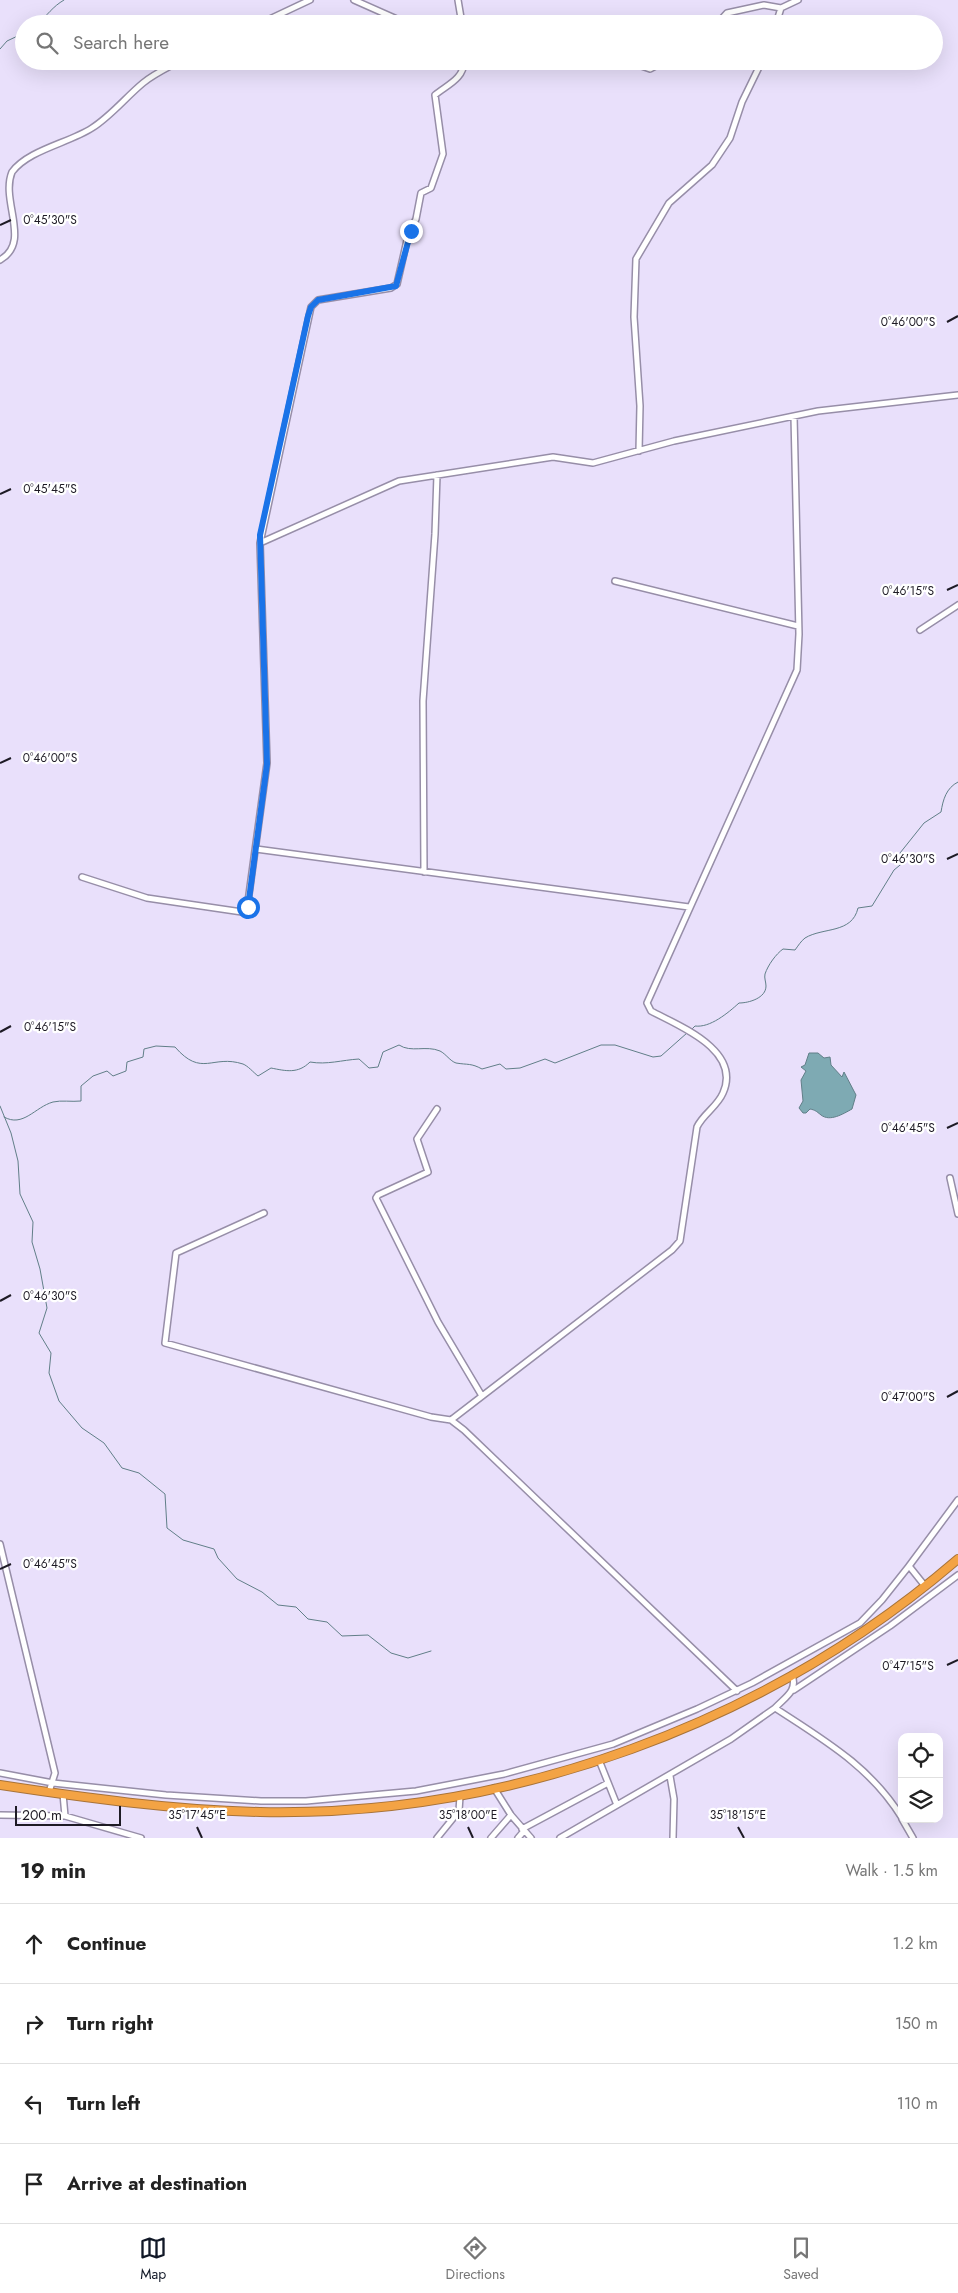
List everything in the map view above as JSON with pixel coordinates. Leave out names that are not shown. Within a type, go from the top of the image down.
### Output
[{"type":"highway","points":[[0,1785],[163,1807],[261,1812],[352,1809],[460,1796],[507,1786],[617,1754],[713,1715],[792,1675],[846,1642],[925,1586],[958,1559]]},
{"type":"street","points":[[278,15],[310,0]]},
{"type":"street","points":[[354,0],[388,15]]},
{"type":"street","points":[[458,0],[460,15]]},
{"type":"street","points":[[725,15],[764,5],[781,8],[798,0]]},
{"type":"street","points":[[779,15],[781,8]]},
{"type":"street","points":[[0,260],[6,256],[13,244],[13,230],[5,197],[8,180],[16,168],[27,159],[92,128],[149,78],[164,70]]},
{"type":"street","points":[[82,878],[147,898],[242,912],[248,907],[267,764],[260,543],[311,307],[318,300],[391,288],[397,284],[408,236],[416,219],[422,193],[431,188],[443,154],[435,95],[456,79],[462,70]]},
{"type":"street","points":[[639,451],[640,406],[634,316],[636,259],[669,203],[712,165],[730,138],[742,102],[758,70]]},
{"type":"street","points":[[260,543],[399,481],[553,457],[593,463],[794,416],[866,404],[958,395]]},
{"type":"street","points":[[451,1420],[672,1250],[680,1241],[697,1127],[700,1120],[716,1105],[726,1083],[722,1064],[706,1042],[648,1008],[648,999],[796,676],[798,626],[794,416]]},
{"type":"street","points":[[424,872],[423,701],[437,475]]},
{"type":"street","points":[[615,581],[798,626]]},
{"type":"street","points":[[920,630],[958,605]]},
{"type":"street","points":[[256,849],[689,907]]},
{"type":"street","points":[[436,1109],[417,1139],[428,1172],[378,1195],[376,1198],[438,1322],[482,1396]]},
{"type":"street","points":[[950,1178],[958,1214]]},
{"type":"street","points":[[264,1213],[176,1253],[164,1342],[431,1417],[451,1420],[542,1503],[737,1691]]},
{"type":"street","points":[[0,1774],[53,1783],[166,1794],[261,1801],[306,1802],[376,1796],[504,1774],[613,1744],[737,1691],[842,1634],[871,1613],[958,1500]]},
{"type":"street","points":[[0,1544],[3,1568],[55,1773],[50,1792]]},
{"type":"street","points":[[909,1566],[925,1586]]},
{"type":"street","points":[[560,1838],[731,1739],[774,1708],[793,1690],[890,1626],[958,1575]]},
{"type":"street","points":[[842,1634],[846,1642]]},
{"type":"street","points":[[792,1675],[795,1682],[793,1690]]},
{"type":"street","points":[[774,1708],[864,1769],[889,1797],[898,1812]]},
{"type":"street","points":[[613,1744],[617,1754]]},
{"type":"street","points":[[599,1760],[617,1805]]},
{"type":"street","points":[[504,1774],[507,1786]]},
{"type":"street","points":[[670,1776],[674,1800],[673,1838]]},
{"type":"street","points":[[518,1838],[523,1830],[608,1783]]},
{"type":"street","points":[[494,1788],[511,1815],[531,1838]]},
{"type":"street","points":[[63,1794],[65,1816]]},
{"type":"street","points":[[163,1807],[166,1794]]},
{"type":"street","points":[[437,1838],[459,1811],[460,1796]]},
{"type":"street","points":[[261,1801],[261,1812]]},
{"type":"street","points":[[0,1815],[65,1816],[141,1838]]},
{"type":"street","points":[[491,1838],[511,1815]]},
{"type":"street","points":[[905,1823],[914,1838]]},
{"type":"shaded area","points":[[809,1053],[818,1053],[824,1058],[830,1057],[831,1065],[842,1077],[844,1072],[856,1095],[852,1109],[828,1118],[810,1109],[803,1113],[799,1108],[803,1101],[801,1080],[806,1071],[801,1067],[805,1065]]},
{"type":"waterway","points":[[46,15],[64,0]]},
{"type":"waterway","points":[[0,49],[7,41],[15,37]]},
{"type":"waterway","points":[[692,1029],[695,1026],[707,1025],[713,1022],[739,1003],[752,1001],[760,997],[766,986],[766,971],[770,963],[783,949],[795,950],[805,938],[843,926],[850,922],[858,908],[872,906],[894,870],[905,861],[900,853],[924,823],[941,812],[948,791],[958,782]]},
{"type":"waterway","points":[[4,1117],[17,1120],[29,1116],[53,1102],[81,1101],[81,1086],[93,1076],[107,1071],[113,1076],[126,1071],[127,1062],[143,1057],[144,1049],[156,1046],[175,1047],[184,1056],[200,1063],[223,1061],[243,1064],[258,1076],[271,1068],[287,1071],[296,1070],[310,1062],[328,1063],[359,1059],[369,1068],[378,1067],[383,1052],[399,1045],[408,1048],[435,1049],[456,1063],[472,1065],[482,1069],[500,1064],[506,1069],[520,1068],[545,1059],[555,1063],[601,1045],[615,1045],[653,1057],[661,1056],[687,1033]]},
{"type":"waterway","points":[[0,1106],[11,1133],[18,1161],[20,1194],[33,1222],[32,1242],[40,1269],[47,1308],[39,1333],[51,1353],[49,1373],[59,1401],[82,1428],[104,1443],[122,1468],[139,1473],[165,1494],[167,1528],[183,1540],[214,1549],[218,1558],[237,1579],[262,1592],[278,1605],[296,1607],[308,1619],[327,1622],[342,1636],[368,1635],[391,1653],[408,1658],[431,1651]]},
{"type":"route","points":[[248,907],[267,764],[260,535],[292,397],[308,316],[311,307],[318,300],[396,286],[408,236],[411,231]]}]
